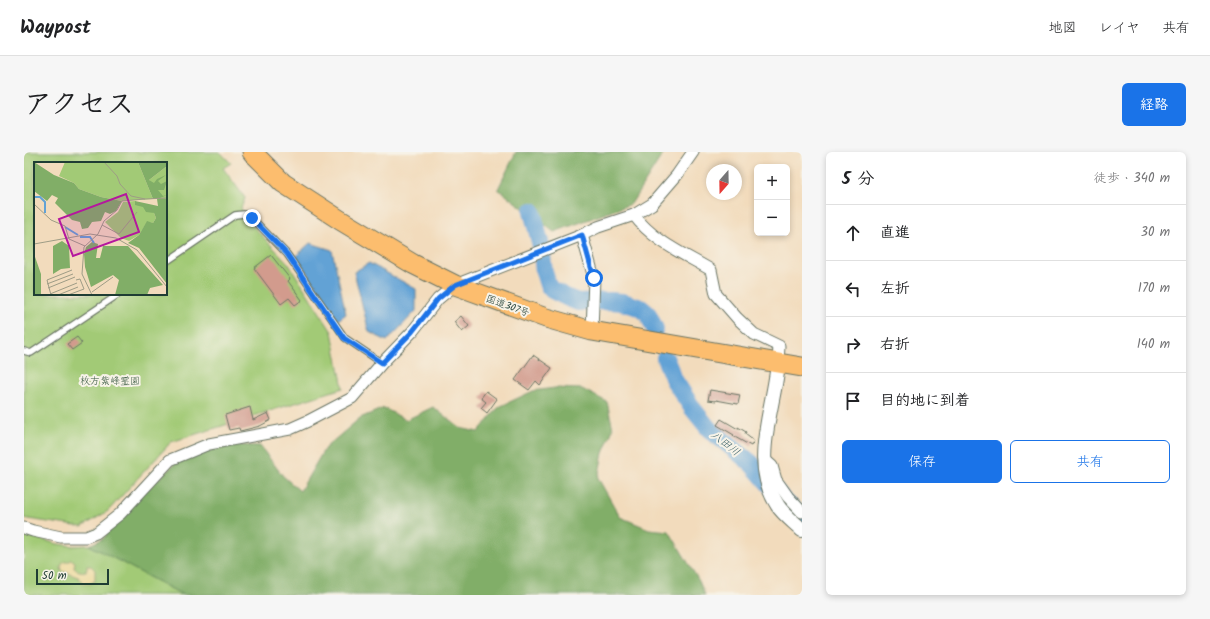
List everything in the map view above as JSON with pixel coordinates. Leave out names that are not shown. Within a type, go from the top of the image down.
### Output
[{"type":"highway","name":"国道307号","points":[[252,152],[283,183],[340,220],[413,264],[455,285],[546,318],[592,331],[802,367]]},
{"type":"street","points":[[24,528],[61,537],[86,537],[96,533],[120,514],[170,460],[209,444],[290,429],[352,398],[382,363],[412,332],[438,299],[455,285],[582,235],[598,227],[634,215],[652,204],[677,175],[693,152]]},
{"type":"street","points":[[634,215],[640,224],[660,240],[711,270],[716,294],[736,318],[754,334],[779,346],[774,392],[765,437],[763,458],[765,474],[770,491],[779,506],[802,530]]},
{"type":"street","points":[[582,235],[594,278],[592,331]]},
{"type":"street","points":[[763,458],[772,466],[776,480],[788,497],[802,512]]},
{"type":"lane","points":[[167,261],[235,215],[244,214],[252,218],[287,254],[344,338],[382,363]]},
{"type":"lane","points":[[24,351],[31,353],[117,295]]},
{"type":"green space","name":"枚方紫峰霊園","points":[[24,152],[220,152],[231,163],[223,168],[245,198],[241,208],[247,220],[288,263],[332,332],[343,388],[171,442],[108,511],[82,527],[24,518]]},
{"type":"green space","points":[[516,152],[664,152],[631,204],[554,232],[498,189]]},
{"type":"green space","points":[[555,388],[582,389],[607,402],[613,429],[603,453],[598,478],[620,517],[649,529],[669,531],[699,581],[705,595],[183,595],[89,545],[103,539],[126,509],[182,457],[233,445],[260,446],[283,476],[300,491],[325,448],[360,418],[384,408],[406,420],[433,407],[460,428],[478,432],[499,407],[533,391]]},
{"type":"green space","points":[[24,535],[58,544],[73,546],[89,545],[183,595],[24,595]]},
{"type":"sand","points":[[71,560],[75,562],[74,568],[78,571],[86,571],[87,566],[91,566],[95,570],[95,581],[85,584],[78,577],[62,571],[62,564]]},
{"type":"water","points":[[310,243],[332,250],[346,314],[338,320],[296,256]]},
{"type":"water","points":[[369,263],[416,289],[416,311],[387,341],[369,332],[354,272]]},
{"type":"building","points":[[271,255],[290,279],[288,281],[302,300],[295,305],[289,298],[281,304],[254,268]]},
{"type":"building","points":[[461,316],[469,326],[462,332],[454,322]]},
{"type":"building","points":[[77,337],[82,343],[72,350],[67,344]]},
{"type":"building","points":[[533,355],[552,368],[540,385],[536,381],[529,390],[515,380]]},
{"type":"building","points":[[710,390],[740,395],[738,404],[708,400]]},
{"type":"building","points":[[486,391],[497,399],[487,413],[481,408],[486,402],[481,398]]},
{"type":"building","points":[[250,407],[253,420],[268,413],[271,420],[260,426],[240,431],[239,428],[229,430],[225,415]]},
{"type":"building","points":[[721,419],[746,432],[745,434],[754,441],[751,446],[717,425]]},
{"type":"waterway","name":"八田川","points":[[532,211],[541,246],[544,272],[548,285],[552,290],[578,302],[622,302],[641,308],[648,314],[655,329]]},
{"type":"waterway","name":"八田川","points":[[665,358],[674,380],[693,409],[709,429],[751,463],[785,502],[802,517]]},
{"type":"route","points":[[252,218],[287,254],[344,338],[382,363],[412,332],[438,299],[455,285],[582,235],[594,278]]}]
